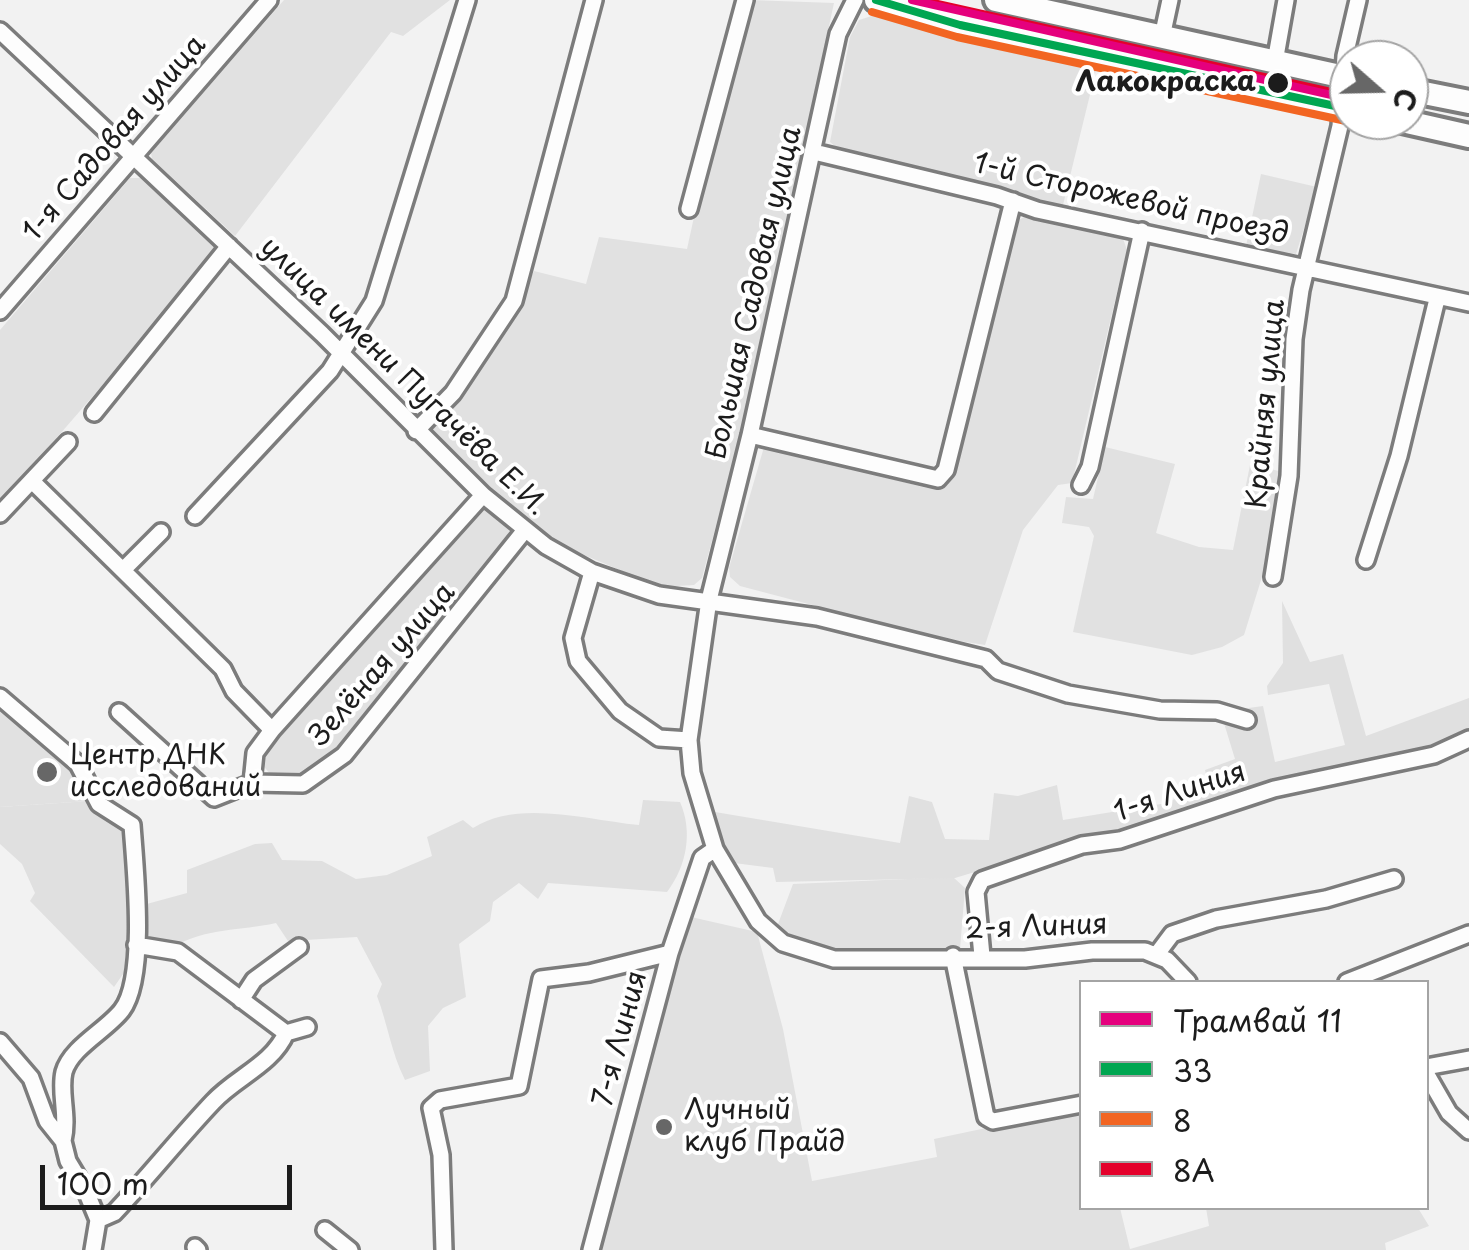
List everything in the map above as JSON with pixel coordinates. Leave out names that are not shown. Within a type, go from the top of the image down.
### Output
[{"type":"main road","points":[[876,0],[960,26],[1329,105]]},
{"type":"main road","points":[[996,0],[1056,6],[1162,37],[1329,74]]},
{"type":"main road","points":[[1429,94],[1469,102]]},
{"type":"main road","points":[[1429,127],[1469,136]]},
{"type":"street","name":"1-я Садовая улица","points":[[0,311],[269,0]]},
{"type":"street","points":[[195,516],[330,371],[339,351],[374,301],[467,0]]},
{"type":"street","points":[[416,431],[453,393],[514,302],[594,0]]},
{"type":"street","points":[[689,208],[745,0]]},
{"type":"street","name":"Большая Садовая улица","points":[[689,740],[709,600],[750,436],[838,34],[855,0]]},
{"type":"street","points":[[1162,37],[1170,0]]},
{"type":"street","points":[[1275,62],[1286,0]]},
{"type":"street","name":"Крайняя улица","points":[[1352,40],[1358,0]]},
{"type":"street","name":"улица имени Пугачёва Е.И.","points":[[0,30],[230,246],[483,495],[526,530],[592,572],[659,596],[817,618],[986,659],[998,671],[1068,694],[1160,710],[1216,710],[1246,720]]},
{"type":"street","name":"Крайняя улица","points":[[1273,577],[1289,476],[1294,339],[1306,266],[1337,140]]},
{"type":"street","name":"1-й Сторожевой проезд","points":[[814,152],[1142,231],[1469,303]]},
{"type":"street","points":[[750,436],[938,479],[946,470],[1012,201]]},
{"type":"street","points":[[1082,485],[1090,467],[1142,231]]},
{"type":"street","points":[[94,412],[230,246]]},
{"type":"street","points":[[1366,560],[1399,456],[1437,299]]},
{"type":"street","points":[[0,514],[68,442]]},
{"type":"street","points":[[33,482],[223,669],[234,692],[272,730]]},
{"type":"street","name":"Зелёная улица","points":[[252,783],[255,753],[272,730],[483,495]]},
{"type":"street","name":"Зелёная улица","points":[[119,712],[214,798],[252,783],[303,784],[344,756],[526,530]]},
{"type":"street","points":[[123,570],[161,532]]},
{"type":"street","points":[[592,572],[573,638],[578,661],[620,710],[659,738],[689,740]]},
{"type":"street","points":[[0,697],[78,764],[99,804],[132,825],[136,938],[131,992],[122,1011],[65,1067],[62,1084],[68,1117],[63,1142]]},
{"type":"street","name":"1-я Линия","points":[[982,956],[976,892],[982,880],[1082,845],[1120,840],[1274,789],[1434,755],[1469,739]]},
{"type":"street","name":"2-я Линия","points":[[689,740],[692,772],[714,849],[758,920],[783,944],[834,959],[1026,959],[1092,951],[1157,954]]},
{"type":"street","name":"7-я Линия","points":[[590,1250],[670,953],[702,858],[714,849]]},
{"type":"street","points":[[1186,980],[1157,954],[1172,934],[1216,919],[1326,900],[1394,878]]},
{"type":"street","points":[[1351,980],[1469,934]]},
{"type":"street","points":[[136,938],[178,952],[286,1033]]},
{"type":"street","points":[[241,1000],[254,980],[299,947]]},
{"type":"street","points":[[444,1250],[441,1155],[431,1108],[440,1100],[519,1086],[540,979],[590,974],[670,953]]},
{"type":"street","points":[[953,956],[986,1117],[994,1121],[1079,1105]]},
{"type":"street","points":[[286,1033],[307,1027]]},
{"type":"street","points":[[98,1220],[114,1213],[216,1098],[259,1066],[281,1045],[286,1033]]},
{"type":"street","points":[[0,1042],[31,1078],[47,1121],[63,1142],[98,1220],[93,1250]]},
{"type":"street","points":[[1429,1069],[1469,1059]]},
{"type":"street","points":[[1429,1075],[1449,1112],[1469,1131]]},
{"type":"street","points":[[325,1230],[350,1250]]},
{"type":"shaded area","points":[[284,0],[450,0],[403,36],[391,32],[235,236],[152,159],[151,153]]},
{"type":"shaded area","points":[[750,0],[834,3],[741,432],[702,578],[694,585],[660,587],[551,541],[432,438],[432,429],[511,319],[534,271],[586,284],[599,237],[687,249],[717,112],[725,106]]},
{"type":"shaded area","points":[[878,14],[1097,66],[1062,209],[1015,191],[838,149],[830,142],[850,37],[859,20]]},
{"type":"shaded area","points":[[1261,174],[1317,187],[1296,254],[1246,246]]},
{"type":"shaded area","points":[[130,178],[143,178],[219,251],[0,503],[0,330]]},
{"type":"shaded area","points":[[1024,217],[1121,233],[1127,250],[1072,483],[1058,485],[1023,530],[985,645],[934,637],[740,586],[730,577],[729,568],[764,447],[927,488],[945,486],[954,475],[1017,221]]},
{"type":"shaded area","points":[[1105,447],[1175,464],[1156,533],[1199,547],[1233,550],[1250,465],[1284,472],[1270,551],[1244,635],[1222,647],[1192,655],[1073,632],[1094,536],[1089,527],[1062,523],[1066,497],[1093,499]]},
{"type":"shaded area","points":[[483,507],[511,527],[504,545],[382,695],[385,703],[310,774],[275,780],[261,763],[261,753],[274,735]]},
{"type":"shaded area","points":[[1282,601],[1310,662],[1343,654],[1366,736],[1469,698],[1469,732],[1433,749],[1278,784],[1117,836],[1074,842],[955,878],[776,882],[773,868],[734,863],[709,811],[900,843],[909,796],[932,802],[945,839],[989,840],[994,793],[1018,796],[1057,785],[1063,820],[1161,804],[1209,787],[1205,770],[1235,759],[1223,720],[1227,711],[1263,706],[1275,762],[1345,745],[1329,684],[1268,695],[1267,686],[1283,663]]},
{"type":"shaded area","points":[[0,706],[75,769],[89,801],[0,807]]},
{"type":"shaded area","points":[[643,800],[680,802],[684,813],[686,848],[667,892],[548,883],[538,899],[519,883],[493,902],[490,921],[459,944],[466,997],[443,1008],[428,1026],[430,1071],[405,1080],[377,996],[382,984],[357,937],[288,941],[276,923],[211,933],[175,946],[149,937],[114,987],[30,901],[35,893],[22,864],[0,844],[0,807],[89,801],[112,823],[136,828],[143,905],[187,893],[187,870],[255,844],[272,843],[282,860],[322,861],[356,879],[387,875],[432,856],[427,837],[463,820],[473,828],[491,819],[532,813],[639,825]]},
{"type":"shaded area","points":[[953,877],[965,888],[960,949],[834,952],[775,932],[793,884]]},
{"type":"shaded area","points":[[691,917],[757,932],[783,1029],[812,1181],[937,1157],[934,1139],[1079,1108],[1079,1210],[1120,1210],[1130,1249],[1209,1226],[1206,1210],[1419,1210],[1429,1226],[1385,1243],[1386,1250],[598,1250]]},
{"type":"tram line","name":"11","points":[[912,0],[1329,94]]},
{"type":"transit line","name":"33","points":[[876,0],[960,25],[1329,105]]},
{"type":"transit line","name":"8А","points":[[920,0],[1329,92]]},
{"type":"transit line","name":"8","points":[[872,12],[957,37],[1329,117]]},
{"type":"place","name":"Лакокраска","points":[[1278,83]]},
{"type":"place","name":"Центр ДНК исследований","points":[[47,772]]},
{"type":"place","name":"Лучный клуб Прайд","points":[[664,1127]]}]
